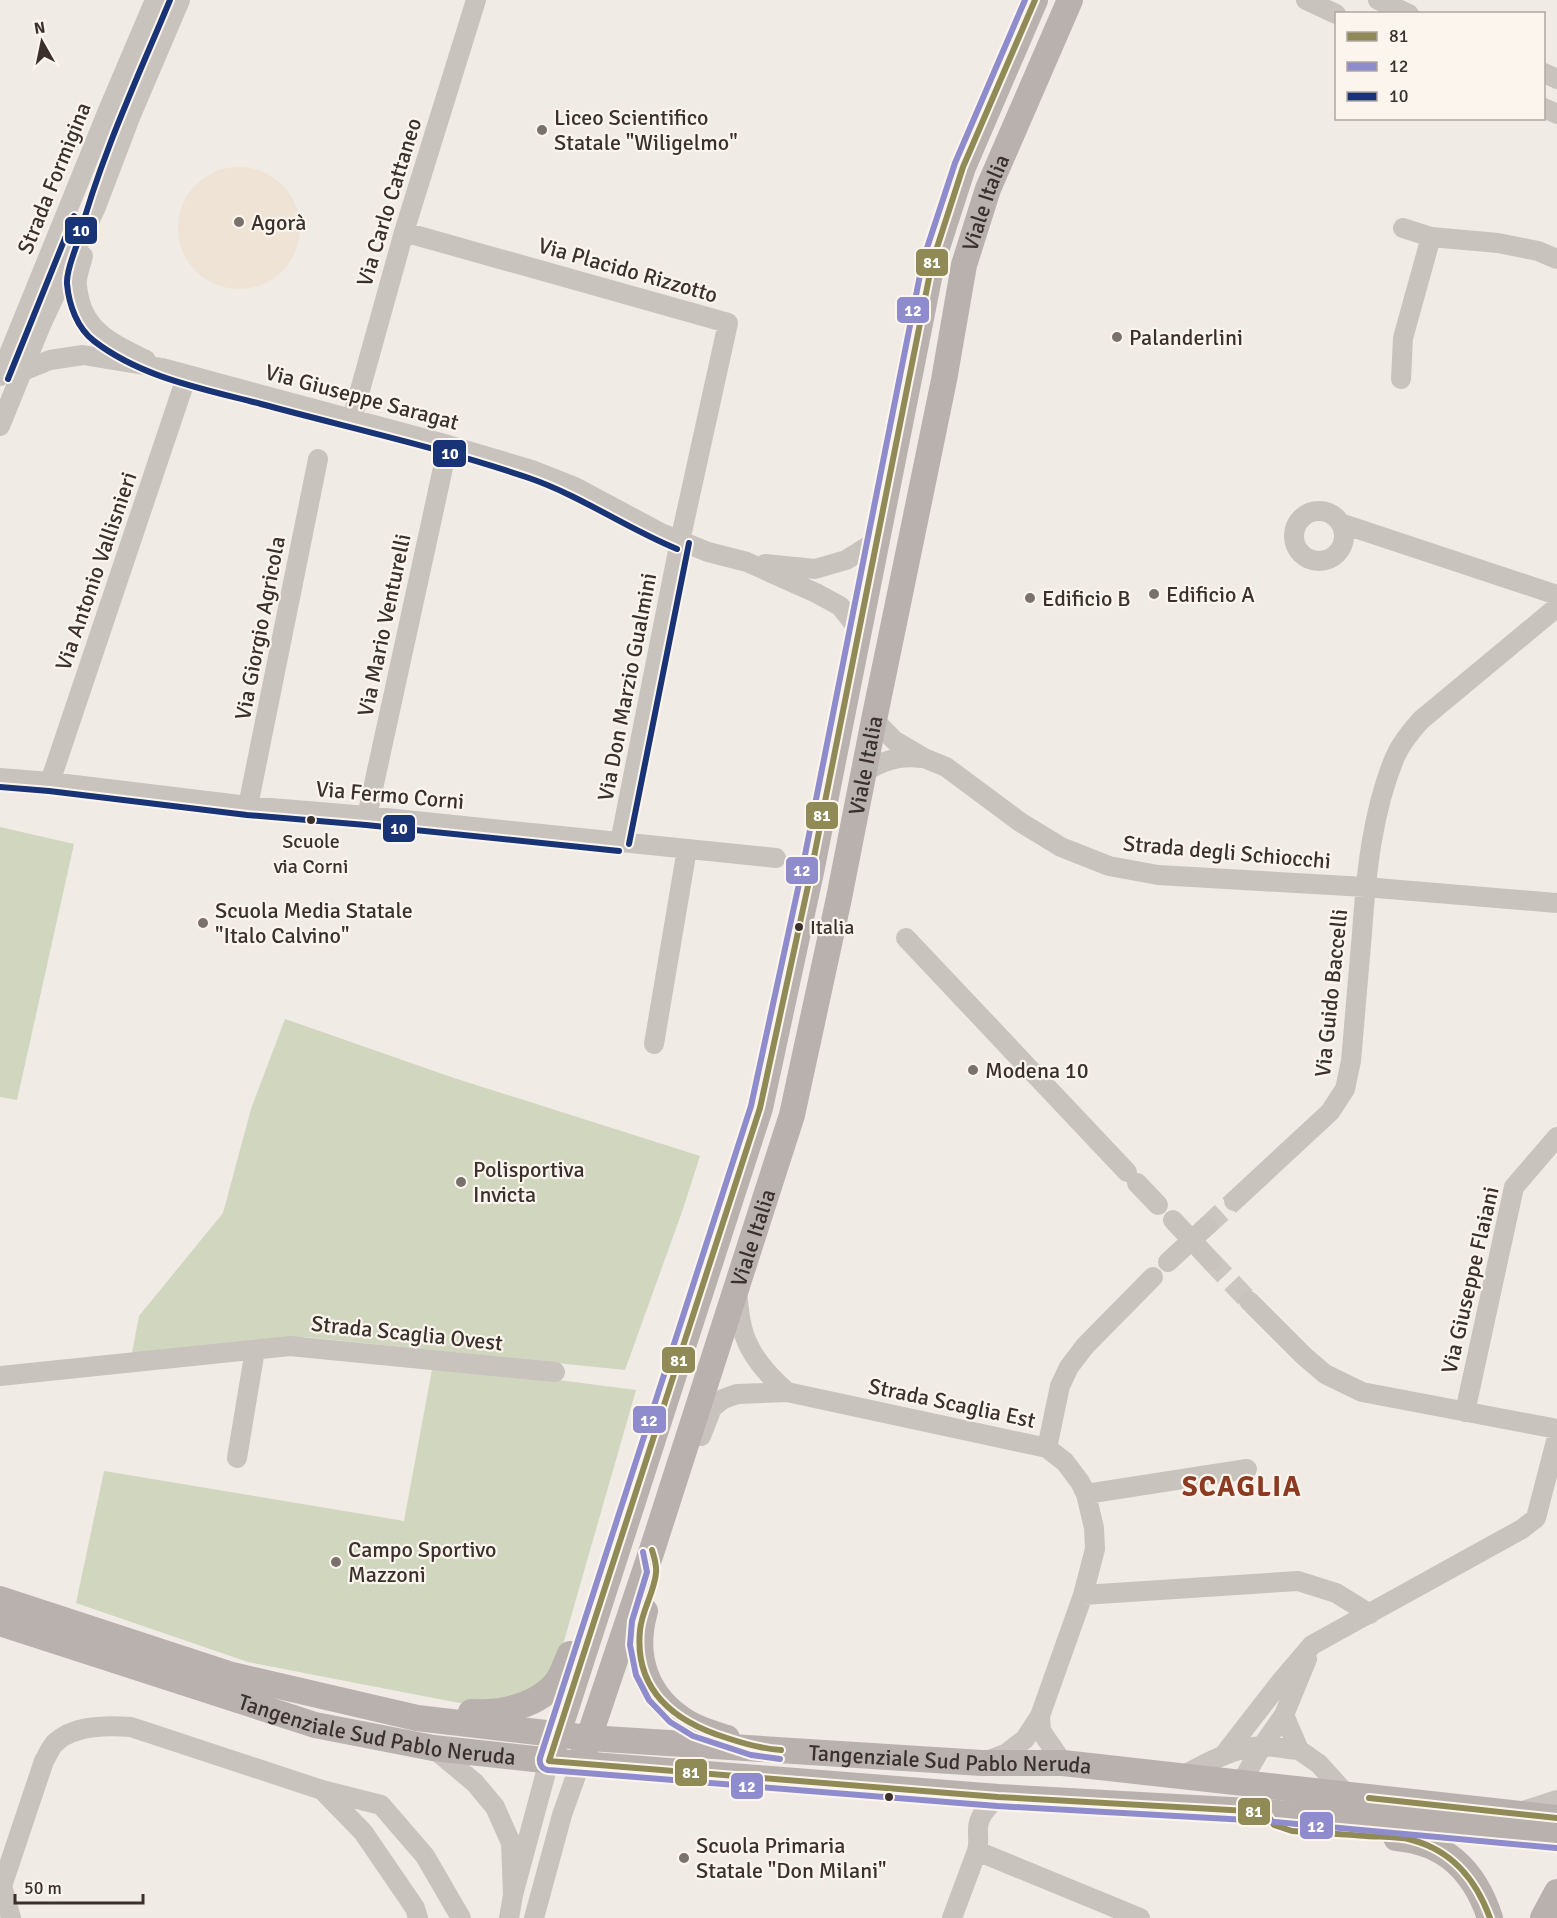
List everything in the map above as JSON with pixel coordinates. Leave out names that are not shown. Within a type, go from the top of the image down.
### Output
[{"type":"main road","name":"Viale Italia","points":[[636,1490],[760,1108],[813,864],[932,262],[963,167],[1035,0]]},
{"type":"main road","name":"Viale Italia","points":[[580,1764],[652,1550],[792,1115],[839,898],[944,380],[964,265],[988,189],[1070,2]]},
{"type":"main road","points":[[417,1718],[458,1712],[489,1714],[512,1709],[536,1699],[558,1680],[571,1651],[602,1557],[636,1490]]},
{"type":"main road","points":[[549,1761],[636,1490]]},
{"type":"main road","points":[[652,1550],[656,1571],[640,1628],[639,1644],[648,1681],[674,1714],[690,1724],[704,1731],[759,1749]]},
{"type":"main road","name":"Tangenziale Sud Pablo Neruda","points":[[0,1599],[232,1675],[417,1718],[589,1738],[982,1763],[1063,1763],[1557,1818]]},
{"type":"main road","name":"Tangenziale Sud Pablo Neruda","points":[[0,1623],[315,1725],[433,1748],[580,1764],[998,1797],[1266,1812],[1557,1839]]},
{"type":"main road","points":[[1056,1800],[1073,1794],[1103,1790],[1222,1797],[1241,1784]]},
{"type":"main road","points":[[1266,1812],[1274,1825],[1292,1832],[1410,1839],[1427,1844],[1457,1863],[1470,1876],[1482,1896],[1490,1918]]},
{"type":"main road","points":[[1543,1918],[1557,1892]]},
{"type":"street","name":"Strada Formigina","points":[[0,376],[155,0]]},
{"type":"street","name":"Strada Formigina","points":[[0,426],[41,325],[96,207],[131,115],[180,0]]},
{"type":"street","name":"Via Carlo Cattaneo","points":[[352,419],[404,232],[476,0]]},
{"type":"street","points":[[1306,0],[1335,14]]},
{"type":"street","points":[[1378,0],[1405,12]]},
{"type":"street","name":"Via Giuseppe Saragat","points":[[96,207],[76,282],[81,306],[88,322],[98,333],[114,344],[162,368]]},
{"type":"street","points":[[1403,228],[1431,237],[1498,243],[1538,251],[1557,259]]},
{"type":"street","name":"Via Placido Rizzotto","points":[[404,232],[728,323],[680,541]]},
{"type":"street","points":[[1401,379],[1403,338],[1431,237]]},
{"type":"street","name":"Via Giuseppe Saragat","points":[[22,370],[50,360],[82,355],[162,368],[532,470],[575,487],[661,533],[708,552],[747,562],[815,569],[846,560],[878,540]]},
{"type":"street","name":"Via Antonio Vallisnieri","points":[[50,782],[187,375]]},
{"type":"street","name":"Via Mario Venturelli","points":[[367,816],[448,445]]},
{"type":"street","name":"Via Giorgio Agricola","points":[[248,806],[318,459]]},
{"type":"street","points":[[1340,523],[1557,595]]},
{"type":"street","name":"Via Don Marzio Gualmini","points":[[620,842],[680,541]]},
{"type":"street","name":"Via Giuseppe Saragat","points":[[747,562],[840,606],[859,630]]},
{"type":"street","name":"Via Guido Baccelli","points":[[1234,1201],[1330,1112],[1345,1089],[1351,1061],[1365,887],[1377,815],[1395,757],[1407,736],[1421,720],[1557,607]]},
{"type":"street","name":"Strada degli Schiocchi","points":[[874,720],[895,741],[956,773],[1020,822],[1061,847],[1109,866],[1158,875],[1365,887],[1557,903]]},
{"type":"street","name":"Strada degli Schiocchi","points":[[863,773],[891,759],[908,756],[924,758]]},
{"type":"street","name":"Via Fermo Corni","points":[[0,778],[248,806],[776,858]]},
{"type":"street","points":[[654,1044],[687,849]]},
{"type":"street","points":[[906,938],[1158,1205]]},
{"type":"street","name":"Via Giuseppe Flaiani","points":[[1465,1412],[1514,1187],[1557,1137]]},
{"type":"street","points":[[1173,1220],[1211,1261]]},
{"type":"street","points":[[1168,1262],[1207,1226]]},
{"type":"street","points":[[1047,1448],[1060,1386],[1068,1367],[1085,1346],[1153,1277]]},
{"type":"street","points":[[736,1287],[742,1329],[753,1354],[767,1374],[787,1392]]},
{"type":"street","points":[[1249,1301],[1324,1374],[1362,1392],[1557,1429]]},
{"type":"street","name":"Strada Scaglia Ovest","points":[[0,1376],[276,1347],[305,1346],[555,1372]]},
{"type":"street","points":[[237,1458],[255,1350]]},
{"type":"street","name":"Strada Scaglia Est","points":[[668,1498],[686,1480],[706,1419],[712,1408],[723,1399],[736,1394],[787,1392],[1047,1448],[1065,1462],[1086,1494],[1094,1528],[1095,1549],[1083,1594],[1040,1716],[1024,1739],[1007,1753],[982,1763]]},
{"type":"street","points":[[1223,1756],[1312,1645],[1522,1529],[1536,1518],[1557,1437]]},
{"type":"street","points":[[1086,1494],[1248,1469]]},
{"type":"street","points":[[1083,1594],[1298,1581],[1335,1593],[1370,1614]]},
{"type":"street","points":[[1241,1784],[1262,1746],[1284,1714],[1312,1645]]},
{"type":"street","points":[[1284,1714],[1299,1750]]},
{"type":"street","points":[[1040,1716],[1041,1731],[1063,1763]]},
{"type":"street","points":[[0,1917],[10,1918],[1,1889],[44,1761],[54,1744],[72,1733],[100,1727],[131,1727],[322,1790],[381,1805],[424,1856],[461,1918]]},
{"type":"street","points":[[1182,1776],[1240,1750],[1262,1746],[1299,1750],[1319,1764],[1348,1796]]},
{"type":"street","points":[[433,1748],[475,1784],[495,1807],[510,1842],[513,1895]]},
{"type":"street","points":[[509,1918],[513,1895],[549,1761]]},
{"type":"street","points":[[534,1918],[562,1815],[580,1764]]},
{"type":"street","points":[[322,1790],[363,1832],[415,1908],[418,1918]]},
{"type":"street","points":[[952,1918],[977,1851],[981,1818],[998,1797]]},
{"type":"street","points":[[1515,1814],[1557,1800]]},
{"type":"street","points":[[977,1851],[1140,1918]]},
{"type":"green space","points":[[0,827],[74,844],[17,1100],[0,1097]]},
{"type":"green space","name":"Polisportiva Invicta","points":[[285,1019],[454,1078],[700,1156],[625,1370],[306,1337],[132,1353],[139,1316],[223,1213],[251,1109]]},
{"type":"green space","name":"Campo Sportivo Mazzoni","points":[[433,1364],[636,1390],[564,1641],[551,1667],[534,1687],[511,1700],[498,1703],[482,1705],[454,1702],[248,1662],[76,1603],[104,1471],[404,1521]]},
{"type":"shaded area","name":"Agorà","points":[[239,167],[262,172],[273,177],[282,185],[290,194],[295,205],[300,228],[295,251],[290,262],[282,271],[273,279],[262,284],[239,289],[216,284],[205,279],[196,271],[188,262],[183,251],[178,228],[183,205],[188,194],[196,185],[205,177],[216,172]]},
{"type":"tunnel","points":[[1207,1226],[1234,1201]]},
{"type":"tunnel","points":[[1211,1261],[1249,1301]]},
{"type":"transit line","name":"10","points":[[170,0],[108,149],[69,268],[67,284],[70,300],[75,316],[88,336],[132,364],[174,381],[429,448],[529,478],[567,494],[677,549]]},
{"type":"transit line","name":"12","points":[[1025,0],[955,163],[923,260],[802,870],[751,1106],[540,1758],[541,1764],[544,1769],[548,1770],[997,1806],[1265,1821],[1556,1848]]},
{"type":"transit line","name":"81","points":[[1035,0],[963,167],[932,263],[811,872],[760,1108],[549,1761],[998,1797],[1266,1812],[1274,1825],[1292,1831],[1401,1838],[1440,1851],[1451,1859],[1470,1880],[1478,1891],[1490,1918]]},
{"type":"transit line","name":"10","points":[[8,379],[74,216]]},
{"type":"transit line","name":"10","points":[[629,844],[689,543]]},
{"type":"transit line","name":"10","points":[[0,787],[247,815],[619,851]]},
{"type":"transit line","name":"81","points":[[652,1550],[656,1573],[640,1630],[640,1651],[651,1687],[675,1713],[691,1723],[740,1742],[781,1750]]},
{"type":"transit line","name":"12","points":[[643,1552],[647,1572],[632,1621],[630,1645],[636,1675],[649,1700],[670,1722],[693,1736],[751,1755],[780,1759]]},
{"type":"transit line","name":"81","points":[[1369,1798],[1557,1818]]},
{"type":"place","name":"Liceo Scientifico Statale \"Wiligelmo\"","points":[[542,130]]},
{"type":"place","name":"Agorà","points":[[239,222]]},
{"type":"place","name":"Palanderlini","points":[[1117,337]]},
{"type":"place","name":"Edificio A","points":[[1154,594]]},
{"type":"place","name":"Edificio B","points":[[1030,598]]},
{"type":"place","name":"Scuole via Corni","points":[[311,820]]},
{"type":"place","name":"Scuola Media Statale \"Italo Calvino\"","points":[[203,923]]},
{"type":"place","name":"Italia","points":[[799,927]]},
{"type":"place","name":"Modena 10","points":[[973,1070]]},
{"type":"place","name":"Polisportiva Invicta","points":[[461,1182]]},
{"type":"place","name":"Campo Sportivo Mazzoni","points":[[336,1562]]},
{"type":"place","name":"Scuola Primaria Statale \"Don Milani\"","points":[[684,1858]]},
{"type":"district","name":"SCAGLIA","points":[[1242,1487]]}]
